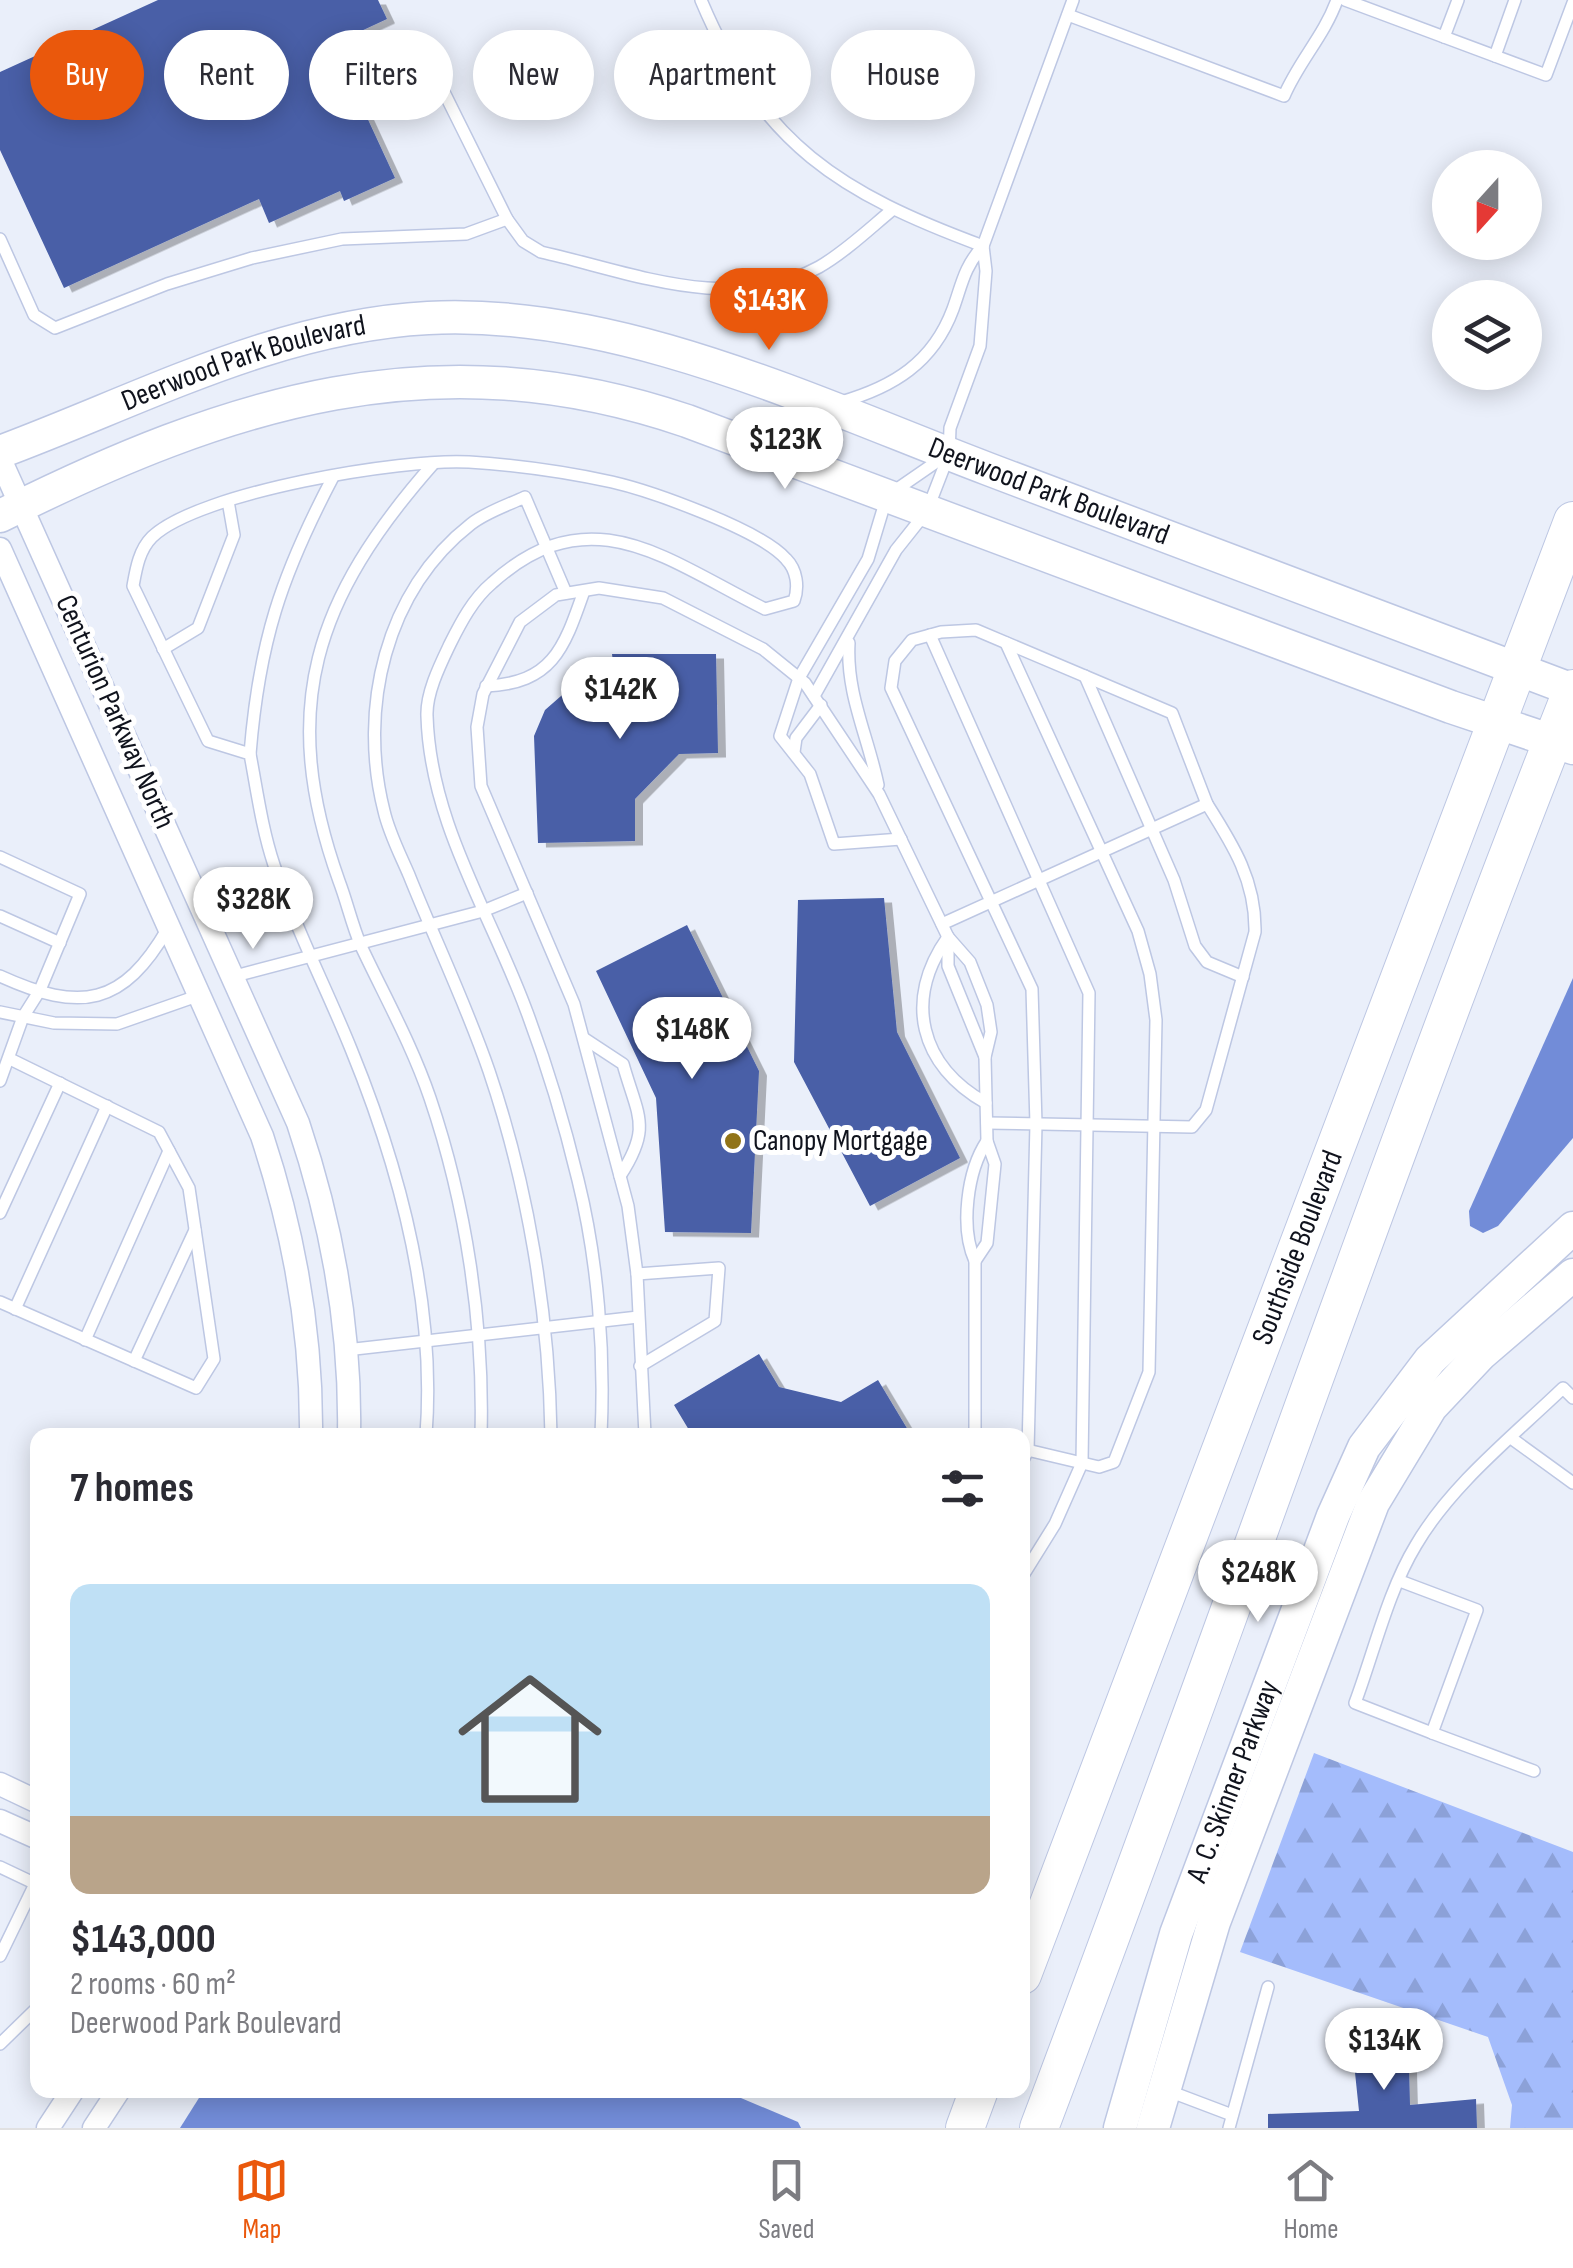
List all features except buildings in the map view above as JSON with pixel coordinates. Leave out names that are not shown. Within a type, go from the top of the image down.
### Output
[{"type":"highway","name":"Southside Boulevard","points":[[1030,1954],[1573,521]]},
{"type":"highway","name":"Southside Boulevard","points":[[1039,2128],[1563,745],[1573,690]]},
{"type":"highway","points":[[965,2128],[976,2098]]},
{"type":"main road","name":"Deerwood Park Boulevard","points":[[0,456],[245,353],[327,332],[427,318],[509,320],[578,331],[706,365],[828,406],[1573,690]]},
{"type":"main road","name":"Deerwood Park Boulevard","points":[[11,510],[206,425],[333,392],[430,382],[505,383],[638,404],[1563,745]]},
{"type":"main road","name":"A. C. Skinner Parkway","points":[[1153,2128],[1149,2083],[1176,1934],[1332,1516],[1364,1447],[1430,1360],[1573,1228]]},
{"type":"main road","name":"A. C. Skinner Parkway","points":[[1120,2128],[1149,2083],[1381,1485],[1408,1438],[1455,1380],[1571,1279]]},
{"type":"street","name":"Centurion Parkway North","points":[[0,456],[11,510],[235,976],[298,1123],[319,1186],[334,1257],[346,1350],[349,1428]]},
{"type":"street","name":"Centurion Parkway North","points":[[0,549],[202,994],[282,1197],[308,1354],[311,1428]]},
{"type":"street","points":[[308,1354],[346,1350]]},
{"type":"street","points":[[0,1784],[30,1798]]},
{"type":"street","points":[[0,1821],[30,1834]]},
{"type":"street","points":[[48,2128],[68,2098]]},
{"type":"street","points":[[94,2128],[114,2098]]},
{"type":"lane","points":[[701,0],[725,57],[776,128],[818,166],[892,210],[983,246]]},
{"type":"lane","points":[[828,406],[878,391],[910,372],[933,349],[952,311],[965,266],[983,246],[1073,0]]},
{"type":"lane","points":[[1068,15],[1284,96],[1298,63],[1328,26],[1341,0],[1546,75],[1573,3]]},
{"type":"lane","points":[[1389,17],[1395,0]]},
{"type":"lane","points":[[1444,37],[1458,0]]},
{"type":"lane","points":[[1495,56],[1515,0]]},
{"type":"lane","points":[[453,110],[508,219],[523,242],[540,252],[716,291],[755,290],[822,266],[892,210]]},
{"type":"lane","points":[[0,239],[34,315],[54,328],[252,258],[342,239],[466,234],[508,219]]},
{"type":"lane","points":[[794,752],[796,738],[896,550],[927,512],[948,454],[950,428],[980,346],[986,271],[983,246]]},
{"type":"lane","points":[[901,840],[834,844],[816,789],[780,736],[799,678],[868,559],[887,496],[948,454]]},
{"type":"lane","points":[[250,754],[208,741],[133,586],[138,559],[153,536],[228,501],[287,484],[466,462],[614,482],[668,498],[772,546],[789,561],[798,591],[794,601],[764,609],[626,540],[579,538],[546,545],[512,565],[483,590],[460,622],[439,668],[426,712],[437,799],[525,1006],[578,1182],[598,1325],[602,1428]]},
{"type":"lane","points":[[433,464],[388,516],[340,593],[318,652],[310,703],[316,811],[360,942],[430,1097],[452,1171],[464,1230],[476,1336],[481,1428]]},
{"type":"lane","points":[[332,477],[304,532],[268,625],[256,677],[250,754],[274,866],[391,1158],[406,1215],[430,1388],[427,1428]]},
{"type":"lane","points":[[550,1428],[543,1328],[529,1224],[508,1136],[488,1069],[385,815],[374,759],[374,710],[384,658],[418,581],[474,521],[525,497],[566,594]]},
{"type":"lane","points":[[164,649],[198,628],[234,535],[228,501]]},
{"type":"lane","points":[[644,1428],[637,1274],[620,1176],[574,1004],[481,786],[477,727],[486,686],[520,622],[556,595],[599,588],[664,598],[730,629],[799,678],[880,794],[948,938],[970,962],[987,1005],[991,1032],[985,1057],[987,1140],[995,1164],[987,1243],[975,1261]]},
{"type":"lane","points":[[486,686],[517,684],[545,670],[568,639],[584,591]]},
{"type":"lane","points":[[987,1123],[1036,1124],[1088,1125],[1154,1126],[1192,1127],[1206,1110],[1255,932],[1255,908],[1236,849],[1207,804],[1172,713],[976,630],[930,634],[912,640],[895,661],[890,688],[1032,990],[1036,1124],[1025,1428]]},
{"type":"lane","points":[[930,634],[1089,992],[1082,1463],[1030,1564]]},
{"type":"lane","points":[[849,640],[847,678],[869,742],[880,794]]},
{"type":"lane","points":[[1006,643],[1138,931],[1150,974],[1156,1020],[1148,1372],[1114,1462],[1099,1467],[1030,1455]]},
{"type":"lane","points":[[1086,676],[1190,920],[1195,946],[1207,962],[1243,976]]},
{"type":"lane","points":[[942,924],[1207,804]]},
{"type":"lane","points":[[0,857],[80,894],[40,990],[24,1017],[0,1081]]},
{"type":"lane","points":[[235,976],[483,911],[527,893]]},
{"type":"lane","points":[[0,916],[60,944]]},
{"type":"lane","points":[[0,976],[68,998],[112,993],[146,964],[170,924]]},
{"type":"lane","points":[[948,938],[948,966],[985,1057]]},
{"type":"lane","points":[[948,938],[924,980],[923,1013],[940,1068],[958,1087],[986,1103]]},
{"type":"lane","points":[[0,1012],[54,1023],[117,1024],[202,994]]},
{"type":"lane","points":[[584,1038],[623,1064],[642,1128],[640,1146],[620,1176]]},
{"type":"lane","points":[[0,1302],[196,1388],[214,1359],[189,1188],[158,1132],[10,1059]]},
{"type":"lane","points":[[0,1213],[60,1083]]},
{"type":"lane","points":[[15,1309],[107,1106]]},
{"type":"lane","points":[[974,1428],[975,1261],[968,1245],[974,1160],[987,1140]]},
{"type":"lane","points":[[85,1340],[169,1151]]},
{"type":"lane","points":[[134,1361],[195,1230]]},
{"type":"lane","points":[[637,1274],[719,1268],[715,1321],[640,1366]]},
{"type":"lane","points":[[346,1350],[598,1325],[638,1317]]},
{"type":"lane","points":[[1534,1771],[1356,1703],[1400,1581],[1414,1548],[1434,1518],[1563,1388],[1573,1398]]},
{"type":"lane","points":[[1512,1438],[1573,1483]]},
{"type":"lane","points":[[1400,1581],[1477,1610],[1432,1733]]},
{"type":"lane","points":[[0,1867],[30,1881]]},
{"type":"lane","points":[[0,1956],[30,1896]]},
{"type":"lane","points":[[1149,2083],[1230,2121],[1268,1987]]},
{"type":"lane","points":[[0,2044],[30,2014]]},
{"type":"green space","points":[[1314,1753],[1573,1852],[1573,2128],[1510,2128],[1512,2105],[1488,2037],[1240,1952]]},
{"type":"shaded area","points":[[1573,978],[1573,1138],[1498,1226],[1483,1233],[1470,1226],[1469,1211]]},
{"type":"shaded area","points":[[199,2098],[741,2098],[798,2122],[801,2128],[180,2128]]},
{"type":"place","name":"Canopy Mortgage","points":[[733,1141]]}]
